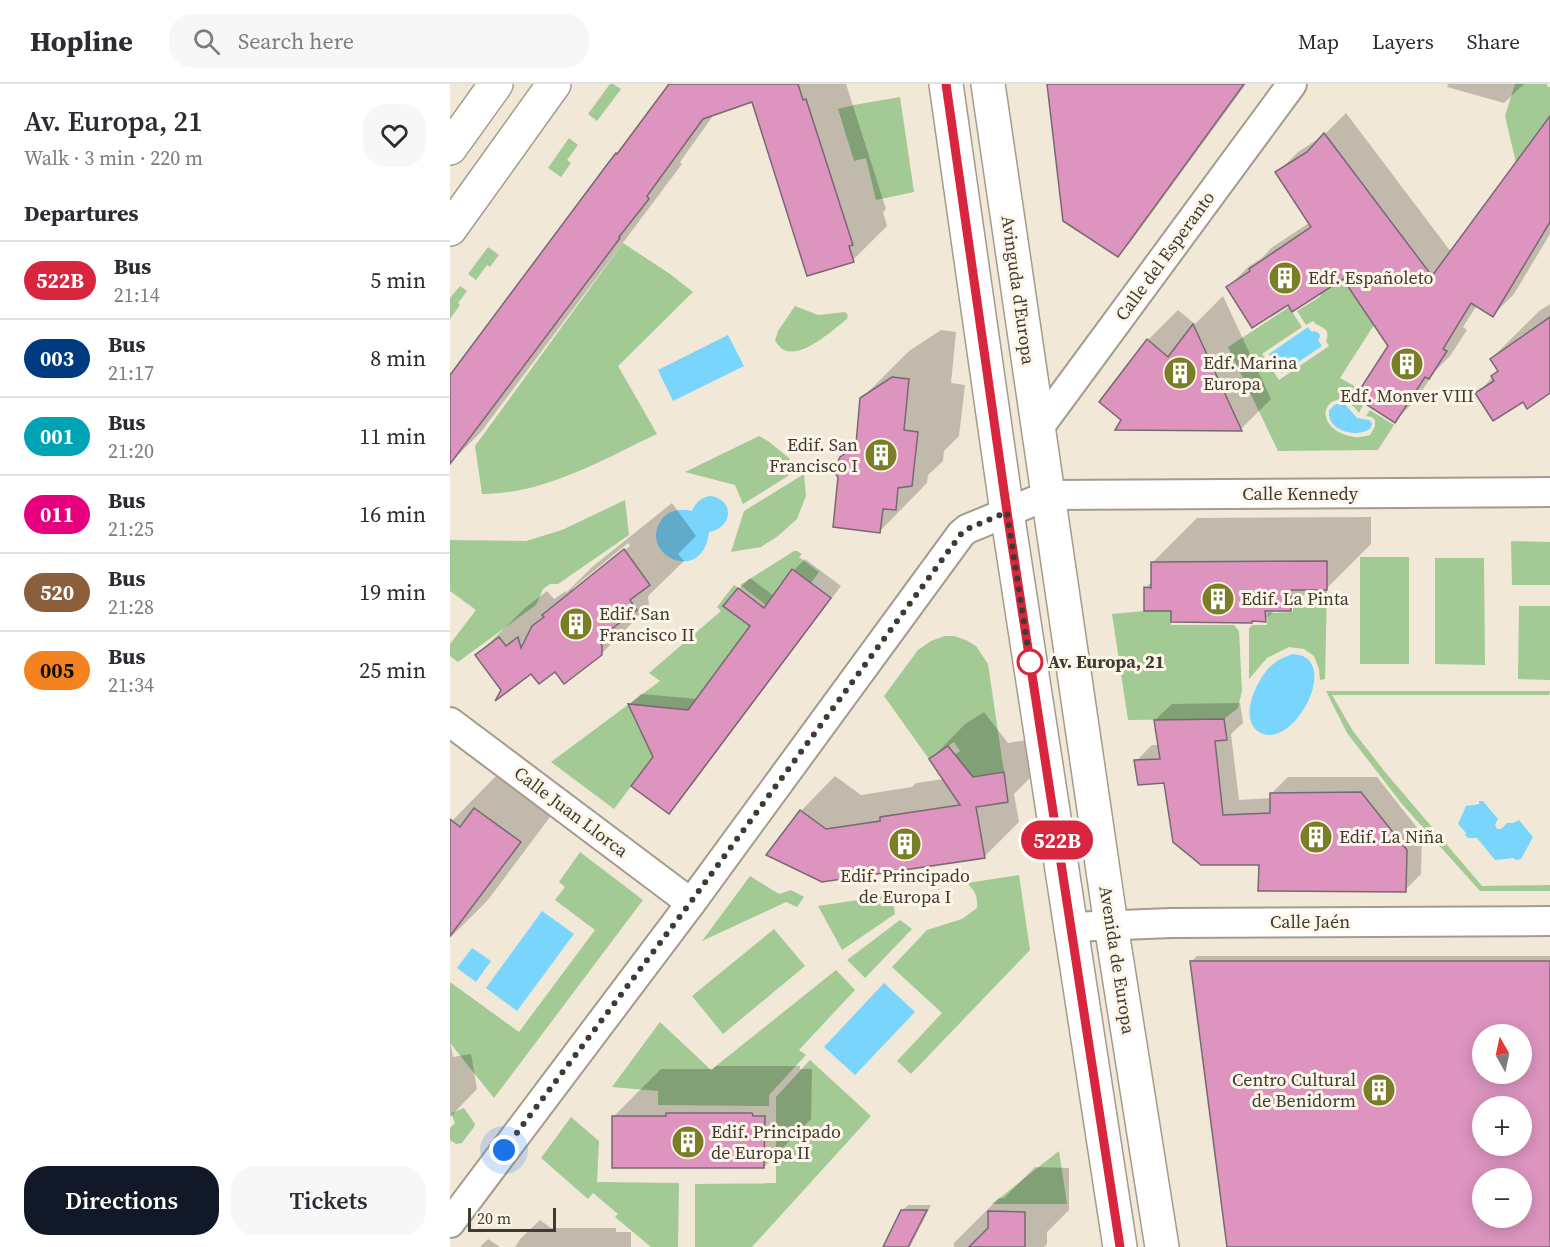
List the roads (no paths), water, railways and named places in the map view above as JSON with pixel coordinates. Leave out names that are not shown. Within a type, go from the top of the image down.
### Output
[{"type":"main road","points":[[450,148],[496,84]]},
{"type":"main road","points":[[450,229],[554,84]]},
{"type":"main road","points":[[946,84],[1007,512],[1119,1247]]},
{"type":"main road","name":"Avinguda d'Europa","points":[[988,84],[1049,495]]},
{"type":"main road","name":"Avenida de Europa","points":[[1049,495],[1111,925],[1162,1247]]},
{"type":"street","name":"Calle del Esperanto","points":[[1038,429],[1292,84]]},
{"type":"street","name":"Calle Kennedy","points":[[1049,495],[1550,492]]},
{"type":"street","points":[[450,1222],[690,903],[961,534],[967,529],[1049,495]]},
{"type":"street","name":"Calle Juan Llorca","points":[[450,722],[690,903]]},
{"type":"street","name":"Calle Jaén","points":[[1071,927],[1171,923],[1550,921]]},
{"type":"water","points":[[1308,327],[1312,332],[1319,333],[1318,340],[1322,346],[1282,373],[1269,354]]},
{"type":"water","points":[[728,335],[744,366],[673,401],[658,370]]},
{"type":"water","points":[[1336,404],[1345,404],[1357,418],[1369,420],[1372,423],[1371,428],[1351,433],[1337,428],[1329,417],[1329,410]]},
{"type":"water","points":[[711,496],[724,503],[728,514],[723,525],[709,532],[704,549],[695,558],[685,561],[673,559],[664,553],[658,544],[656,532],[662,519],[676,510],[692,511],[699,500]]},
{"type":"water","points":[[1294,654],[1303,656],[1312,665],[1314,677],[1312,692],[1295,721],[1284,730],[1271,735],[1259,732],[1253,726],[1250,718],[1255,689],[1273,665]]},
{"type":"water","points":[[1479,801],[1483,801],[1498,819],[1495,825],[1497,829],[1519,820],[1533,837],[1521,859],[1495,860],[1477,838],[1468,838],[1465,835],[1466,833],[1458,824],[1466,806],[1479,804]]},
{"type":"water","points":[[542,911],[574,934],[517,1011],[486,988]]},
{"type":"water","points":[[472,948],[491,961],[476,982],[457,968]]},
{"type":"water","points":[[884,983],[915,1012],[855,1075],[824,1047]]},
{"type":"place","name":"Edf. Españoleto","points":[[1285,278]]},
{"type":"place","name":"Edf. Monver VIII","points":[[1407,364]]},
{"type":"place","name":"Edf. Marina Europa","points":[[1180,373]]},
{"type":"place","name":"Edif. San Francisco I","points":[[881,455]]},
{"type":"place","name":"Edif. La Pinta","points":[[1218,599]]},
{"type":"place","name":"Edif. San Francisco II","points":[[576,624]]},
{"type":"place","name":"Av. Europa, 21","points":[[1030,662]]},
{"type":"place","name":"Edif. La Niña","points":[[1316,837]]},
{"type":"place","name":"Edif. Principado de Europa I","points":[[905,844]]},
{"type":"place","name":"Centro Cultural de Benidorm","points":[[1379,1090]]},
{"type":"place","name":"Edif. Principado de Europa II","points":[[688,1142]]}]
